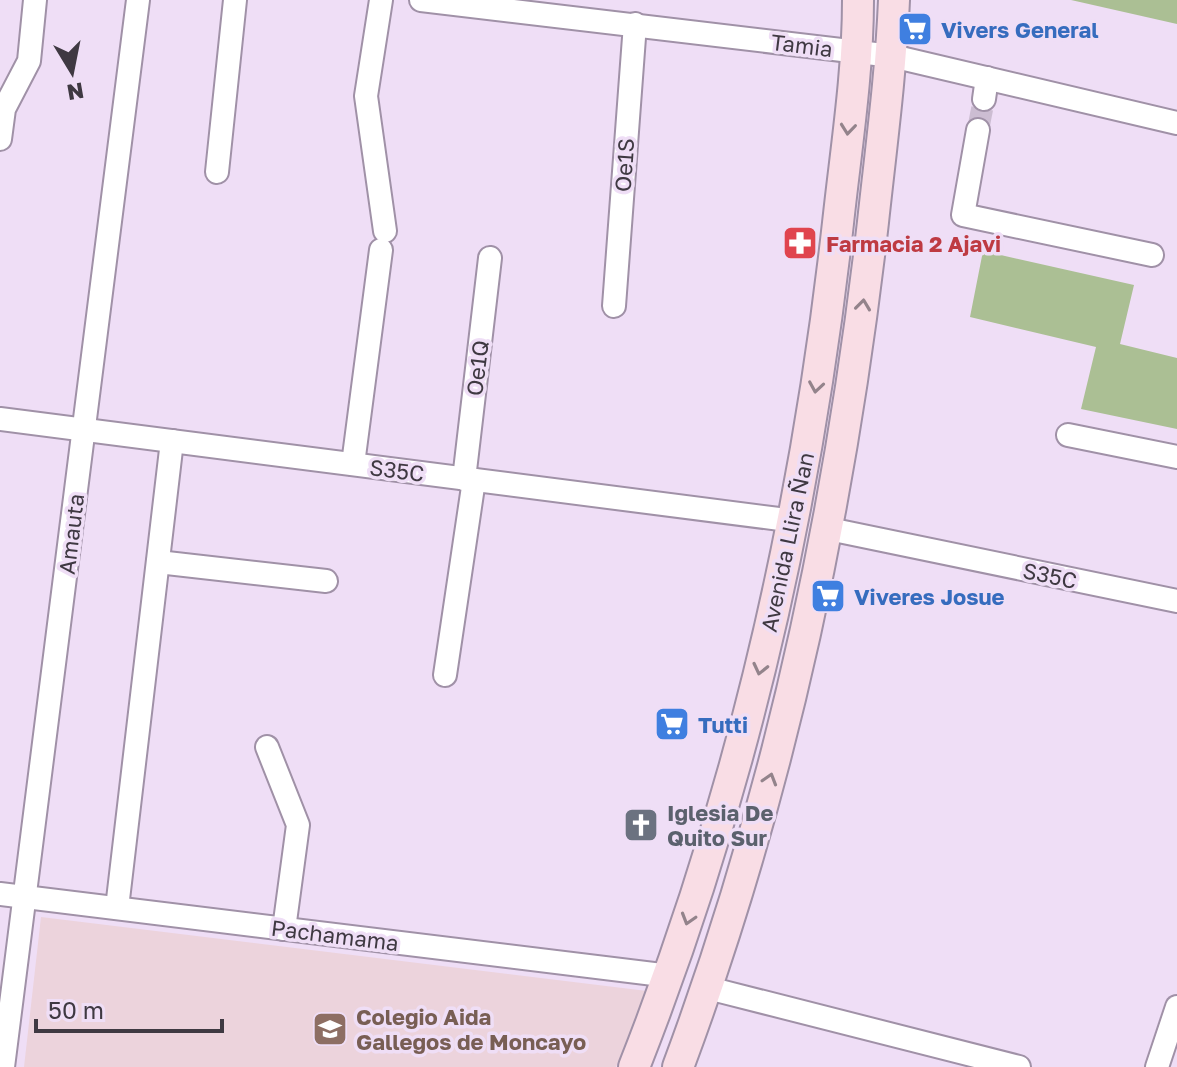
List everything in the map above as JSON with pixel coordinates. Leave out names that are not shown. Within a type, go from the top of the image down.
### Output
[{"type":"street","points":[[0,139],[4,109],[29,61],[35,0]]},
{"type":"street","name":"Amauta","points":[[3,1067],[138,0]]},
{"type":"street","points":[[217,172],[235,0]]},
{"type":"street","points":[[353,464],[383,240],[366,96],[381,0]]},
{"type":"street","name":"Tamia","points":[[421,0],[892,56],[986,89],[1177,123]]},
{"type":"street","name":"Avenida Llira Ñan","points":[[634,1067],[670,976],[742,745],[795,521],[829,304],[858,51],[858,0]]},
{"type":"street","name":"Avenida Llira Ñan","points":[[678,1067],[708,988],[779,746],[829,529],[863,308],[892,56],[894,0]]},
{"type":"street","name":"Oe1S","points":[[614,306],[635,24]]},
{"type":"street","points":[[978,130],[963,215],[1152,255]]},
{"type":"street","name":"Oe1Q","points":[[445,675],[469,479],[490,258]]},
{"type":"street","name":"S35C","points":[[0,419],[795,521]]},
{"type":"street","points":[[1068,435],[1177,457]]},
{"type":"street","points":[[117,908],[172,441]]},
{"type":"street","name":"S35C","points":[[829,529],[1177,599]]},
{"type":"street","points":[[158,562],[326,581]]},
{"type":"street","points":[[267,747],[298,825],[284,929]]},
{"type":"street","name":"Pachamama","points":[[0,894],[670,976]]},
{"type":"street","points":[[708,988],[1019,1067]]},
{"type":"street","points":[[1157,1067],[1177,1007]]},
{"type":"shaded area","name":"Colegio Aida Gallegos de Moncayo","points":[[41,917],[647,991],[616,1067],[24,1067]]},
{"type":"green space","points":[[1071,0],[1177,0],[1177,24]]},
{"type":"green space","points":[[983,251],[1134,285],[1120,344],[1177,358],[1177,429],[1081,409],[1096,347],[970,317]]},
{"type":"tunnel","points":[[978,130],[984,99]]},
{"type":"place","name":"Vivers General","points":[[915,29]]},
{"type":"place","name":"Farmacia 2 Ajavi","points":[[800,243]]},
{"type":"place","name":"Viveres Josue","points":[[828,596]]},
{"type":"place","name":"Tutti","points":[[672,724]]},
{"type":"place","name":"Iglesia De Quito Sur","points":[[641,825]]},
{"type":"place","name":"Colegio Aida Gallegos de Moncayo","points":[[330,1029]]}]
